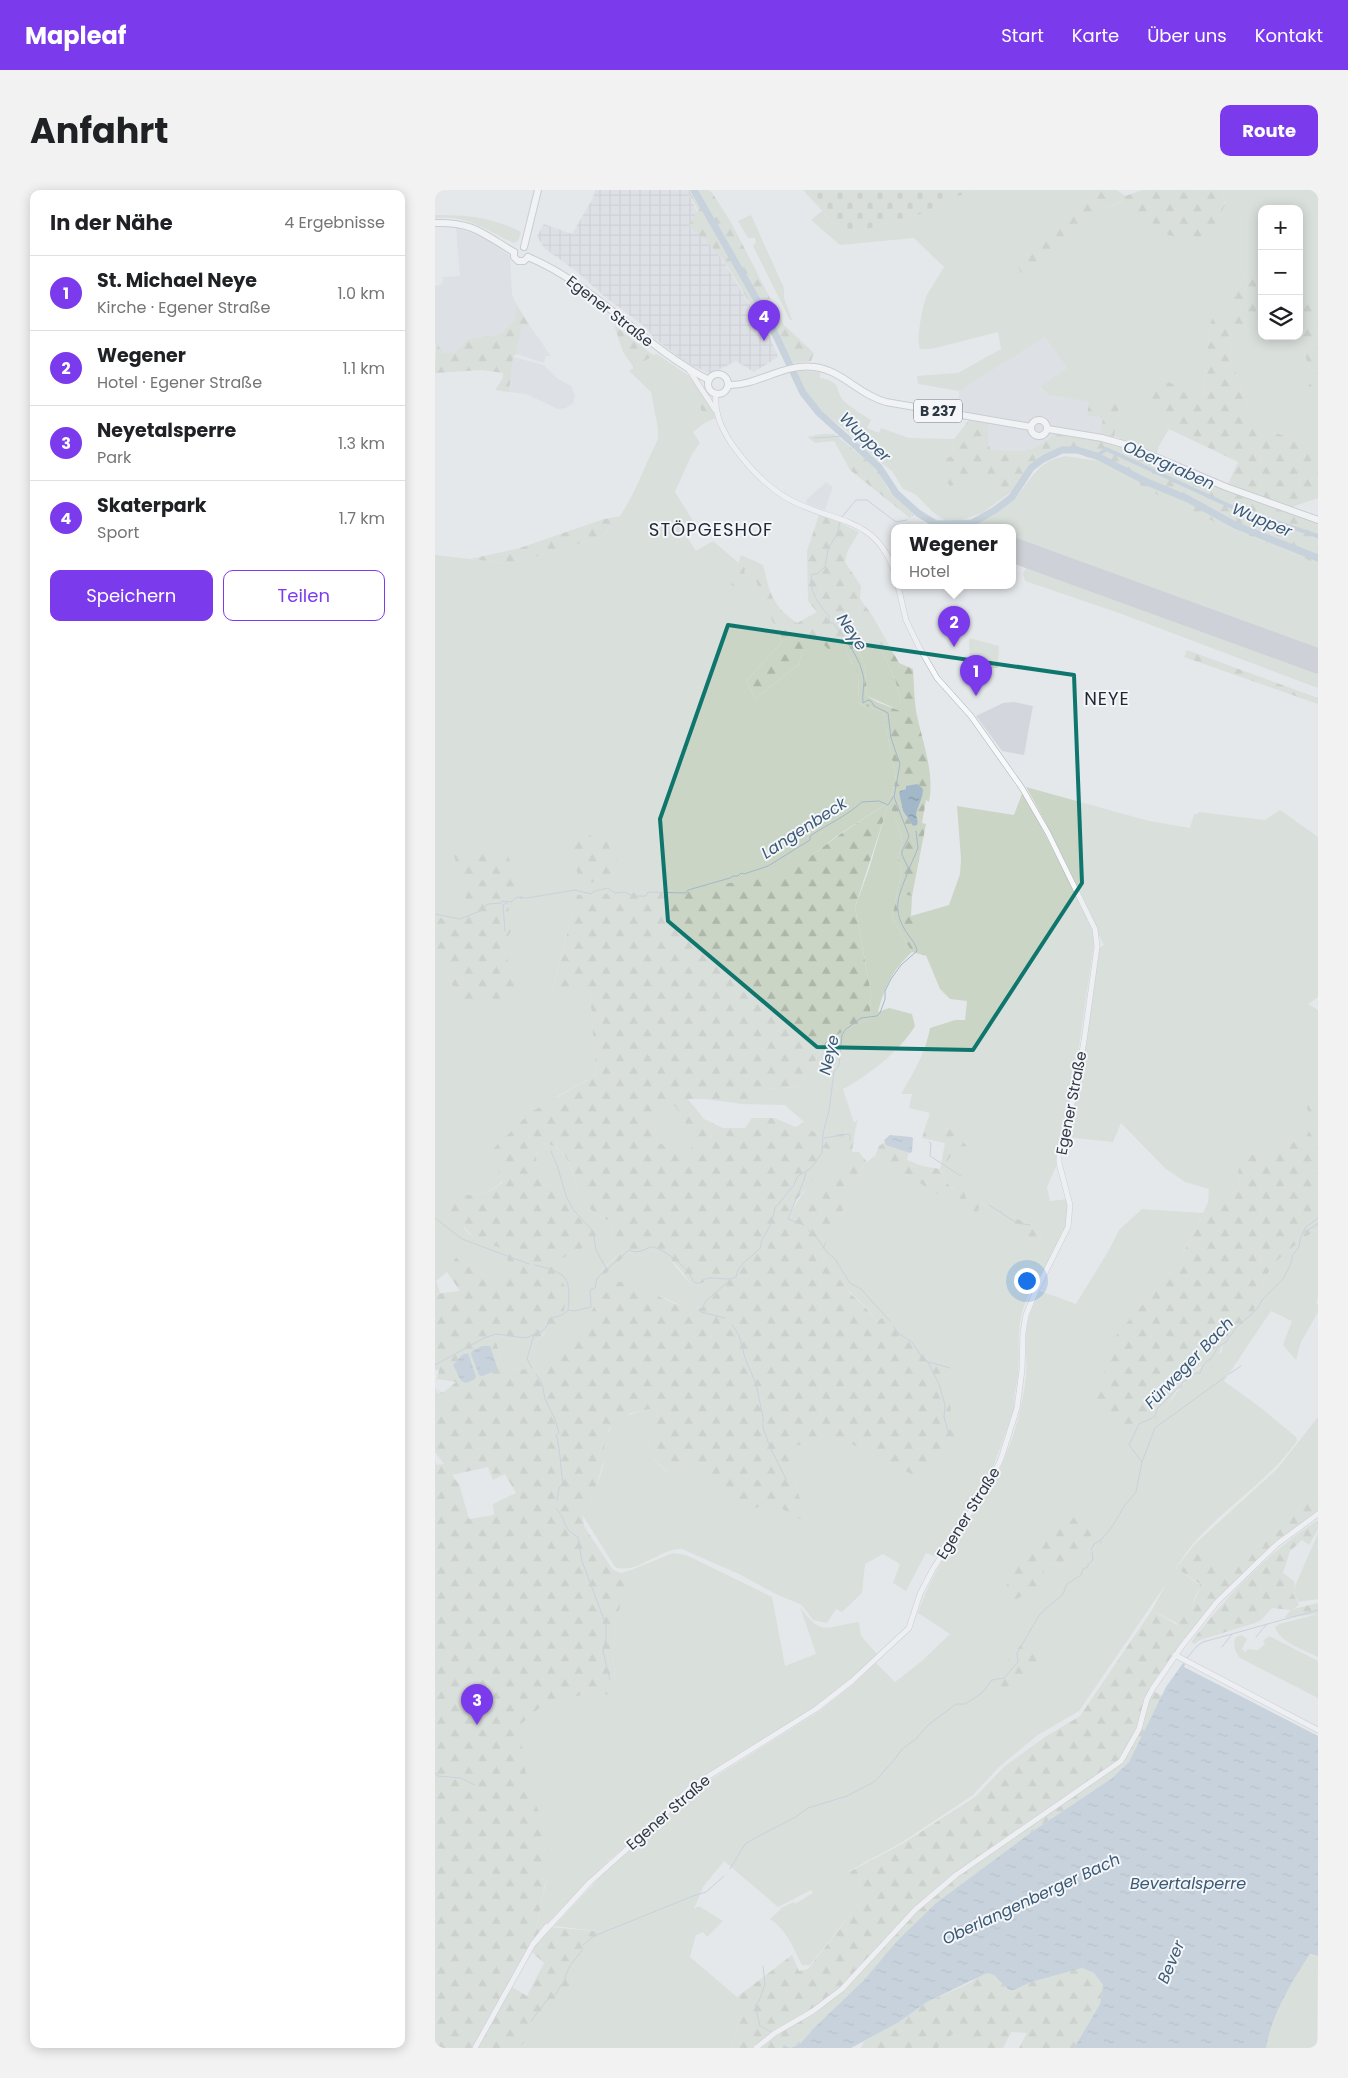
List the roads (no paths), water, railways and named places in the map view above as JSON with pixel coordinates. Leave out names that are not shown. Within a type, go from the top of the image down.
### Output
[{"type":"main road","points":[[524,247],[538,190]]},
{"type":"main road","points":[[435,223],[457,223],[473,227],[514,252]]},
{"type":"main road","points":[[518,247],[524,247],[528,251],[529,256],[524,261],[518,261],[514,257],[514,252],[518,247]]},
{"type":"main road","name":"Egener Straße","points":[[529,256],[565,276],[659,350],[689,370],[709,380]]},
{"type":"main road","name":"B 237","points":[[728,385],[745,384],[778,371],[796,367],[821,368],[833,372],[873,397],[886,402],[1031,427]]},
{"type":"main road","points":[[721,374],[726,377],[728,385],[724,392],[716,394],[709,388],[709,380],[714,375],[721,374]]},
{"type":"main road","points":[[1036,420],[1041,420],[1047,424],[1048,430],[1044,435],[1038,436],[1032,432],[1031,427],[1036,420]]},
{"type":"main road","points":[[1048,430],[1102,438],[1127,445],[1226,488],[1318,520]]},
{"type":"street","points":[[689,370],[715,411],[733,446],[763,479],[785,496],[866,531],[879,542],[891,562]]},
{"type":"street","points":[[715,411],[716,394]]},
{"type":"street","name":"Egener Straße","points":[[475,2048],[533,1944],[601,1870],[654,1825],[691,1786],[815,1709],[852,1681],[907,1631],[913,1620],[920,1594],[933,1569],[988,1485],[1001,1459],[1017,1408],[1022,1370],[1023,1332],[1027,1315],[1035,1292],[1068,1227],[1070,1205],[1059,1163],[1059,1150],[1074,1096],[1083,1041],[1097,947],[1095,929],[1041,820],[1019,782],[971,716],[937,678],[919,647],[905,620],[899,589]]},
{"type":"street","points":[[756,2048],[775,2032],[813,2011],[842,1989],[915,1910],[957,1875],[1121,1761],[1139,1729],[1150,1693],[1175,1655],[1210,1610],[1277,1544],[1318,1514]]},
{"type":"street","points":[[1175,1655],[1318,1730]]},
{"type":"water","points":[[917,784],[923,789],[923,792],[916,814],[918,823],[913,826],[903,811],[899,793],[906,789],[906,786]]},
{"type":"water","points":[[890,1135],[913,1138],[912,1152],[886,1145],[884,1140]]},
{"type":"water","points":[[482,1346],[490,1346],[497,1367],[495,1371],[482,1376],[479,1375],[471,1354],[472,1351]]},
{"type":"water","points":[[468,1353],[476,1376],[475,1379],[466,1383],[461,1381],[453,1365],[462,1355]]},
{"type":"water","name":"Bevertalsperre","points":[[1183,1663],[1185,1664],[1184,1667],[1318,1736],[1318,1956],[1310,1954],[1289,1988],[1273,2023],[1266,2048],[1074,2048],[1100,2004],[1103,1985],[1094,1973],[1082,1968],[1031,1982],[1014,1990],[1009,1990],[994,1975],[987,1973],[927,2002],[899,2022],[851,2048],[790,2048],[800,2044],[864,1980],[898,1940],[936,1903],[1033,1831],[1111,1779],[1129,1762],[1166,1687]]},
{"type":"waterway","name":"Wupper","points":[[694,190],[769,321],[803,393],[819,413],[879,467],[896,493],[918,513],[936,524],[972,523],[995,510],[1012,497],[1031,468],[1043,459],[1062,450],[1077,450],[1097,456],[1147,482],[1188,499],[1235,525],[1318,558]]},
{"type":"waterway","points":[[814,438],[846,436]]},
{"type":"waterway","name":"Obergraben","points":[[1097,456],[1106,449],[1232,507],[1318,536]]},
{"type":"waterway","name":"Neye","points":[[841,518],[856,500],[867,500],[896,522],[907,520]]},
{"type":"waterway","name":"Neye","points":[[912,516],[916,510]]},
{"type":"waterway","name":"Neye","points":[[435,1365],[484,1338],[496,1334],[526,1338],[542,1331],[547,1326],[549,1319],[562,1315],[569,1310],[574,1311],[591,1307],[590,1290],[595,1288],[597,1278],[629,1250],[638,1252],[651,1247],[659,1249],[682,1266],[695,1283],[700,1283],[708,1278],[731,1279],[736,1277],[742,1264],[761,1247],[761,1242],[772,1222],[775,1208],[794,1185],[797,1177],[811,1168],[822,1153],[823,1133],[829,1111],[834,1072],[839,1065],[842,1035],[845,1030],[861,1018],[877,1016],[880,1013],[885,999],[885,991],[891,979],[901,965],[917,951],[898,914],[898,900],[909,869],[902,852],[909,836],[894,797],[900,764],[891,738],[888,713],[874,706],[871,701],[868,700],[863,703],[864,680],[860,664],[834,624],[829,621],[829,616],[818,602],[812,586],[812,574],[817,574],[825,567],[828,549],[837,534],[840,522]]},
{"type":"waterway","name":"Langenbeck","points":[[435,914],[460,919],[480,911],[488,904],[501,903],[502,901],[511,902],[517,897],[527,898],[575,890],[591,894],[608,888],[615,893],[625,892],[633,896],[646,896],[648,892],[686,893],[688,890],[768,866],[810,840],[810,836],[862,802],[879,801],[888,805],[893,797]]},
{"type":"waterway","points":[[909,869],[918,848],[916,831]]},
{"type":"waterway","points":[[505,931],[503,905],[508,902]]},
{"type":"waterway","points":[[824,1138],[848,1134],[850,1135],[850,1140]]},
{"type":"waterway","points":[[929,1142],[931,1143],[930,1156],[961,1176]]},
{"type":"waterway","points":[[551,1151],[566,1196],[574,1211],[593,1231],[596,1250],[607,1270]]},
{"type":"waterway","points":[[804,1225],[788,1219],[806,1172]]},
{"type":"waterway","points":[[989,1205],[1017,1223],[1030,1225]]},
{"type":"waterway","points":[[435,1218],[462,1239],[529,1264]]},
{"type":"waterway","name":"Fürweger Bach","points":[[1091,1550],[1094,1544],[1101,1540],[1112,1527],[1125,1505],[1136,1492],[1142,1462],[1129,1445],[1139,1424],[1152,1418],[1156,1414],[1157,1409],[1190,1376],[1200,1373],[1204,1364],[1211,1359],[1218,1347],[1226,1342],[1236,1328],[1257,1309],[1263,1299],[1283,1279],[1292,1261],[1292,1256],[1299,1247],[1301,1236],[1306,1227],[1318,1218]]},
{"type":"waterway","name":"Fürweger Bach","points":[[1303,1233],[1318,1224]]},
{"type":"waterway","points":[[808,1230],[835,1259],[850,1283],[861,1289],[890,1321]]},
{"type":"waterway","points":[[535,1265],[555,1271],[565,1278],[569,1290],[568,1310]]},
{"type":"waterway","points":[[725,1318],[701,1312],[705,1302],[730,1280]]},
{"type":"waterway","points":[[732,1325],[739,1335],[745,1358],[756,1384],[763,1417],[763,1428],[786,1479]]},
{"type":"waterway","points":[[894,1327],[898,1333],[912,1342],[921,1356],[928,1362],[939,1384],[945,1405],[944,1417],[949,1435]]},
{"type":"waterway","points":[[532,1368],[527,1359],[534,1334]]},
{"type":"waterway","points":[[929,1362],[950,1368]]},
{"type":"waterway","points":[[1229,1374],[1241,1366]]},
{"type":"waterway","points":[[536,1374],[542,1384],[545,1399],[555,1419],[559,1433],[556,1435],[563,1483],[559,1488],[557,1500]]},
{"type":"waterway","points":[[1142,1462],[1155,1428],[1225,1377]]},
{"type":"waterway","points":[[556,1509],[560,1513],[566,1527],[578,1537],[582,1561],[606,1625],[606,1639],[603,1651],[610,1680]]},
{"type":"waterway","name":"Fürweger Bach","points":[[730,1869],[745,1844],[794,1818],[808,1808],[847,1796],[874,1782],[902,1749],[917,1738],[927,1726],[956,1704],[965,1704],[982,1693],[992,1680],[1004,1678],[1018,1662],[1017,1653],[1040,1614],[1063,1594],[1067,1584],[1081,1575],[1083,1569],[1088,1567],[1088,1564],[1093,1560],[1092,1552]]},
{"type":"waterway","name":"Bever","points":[[1187,1658],[1203,1642],[1318,1610]]},
{"type":"waterway","name":"Bever","points":[[1256,1637],[1266,1625]]},
{"type":"waterway","points":[[1222,1647],[1232,1634]]},
{"type":"waterway","points":[[435,1773],[438,1776],[461,1778],[475,1785]]},
{"type":"waterway","name":"Fürweger Bach","points":[[583,1945],[594,1936],[706,1892],[724,1876]]},
{"type":"waterway","name":"Fürweger Bach","points":[[531,2021],[547,2000],[556,1994],[561,1985],[565,1984],[566,1974],[582,1950]]},
{"type":"waterway","points":[[763,1966],[765,1984],[759,2001],[755,2005],[760,2026],[771,2032]]},
{"type":"place","name":"Skaterpark","points":[[764,341]]},
{"type":"place","name":"Wegener","points":[[954,647]]},
{"type":"place","name":"St. Michael Neye","points":[[976,696]]},
{"type":"place","name":"Neyetalsperre","points":[[477,1725]]},
{"type":"district","name":"STÖPGESHOF","points":[[711,529]]},
{"type":"district","name":"NEYE","points":[[1107,698]]},
{"type":"water label","name":"Oberlangenberger Bach","points":[[1031,1899]]}]
